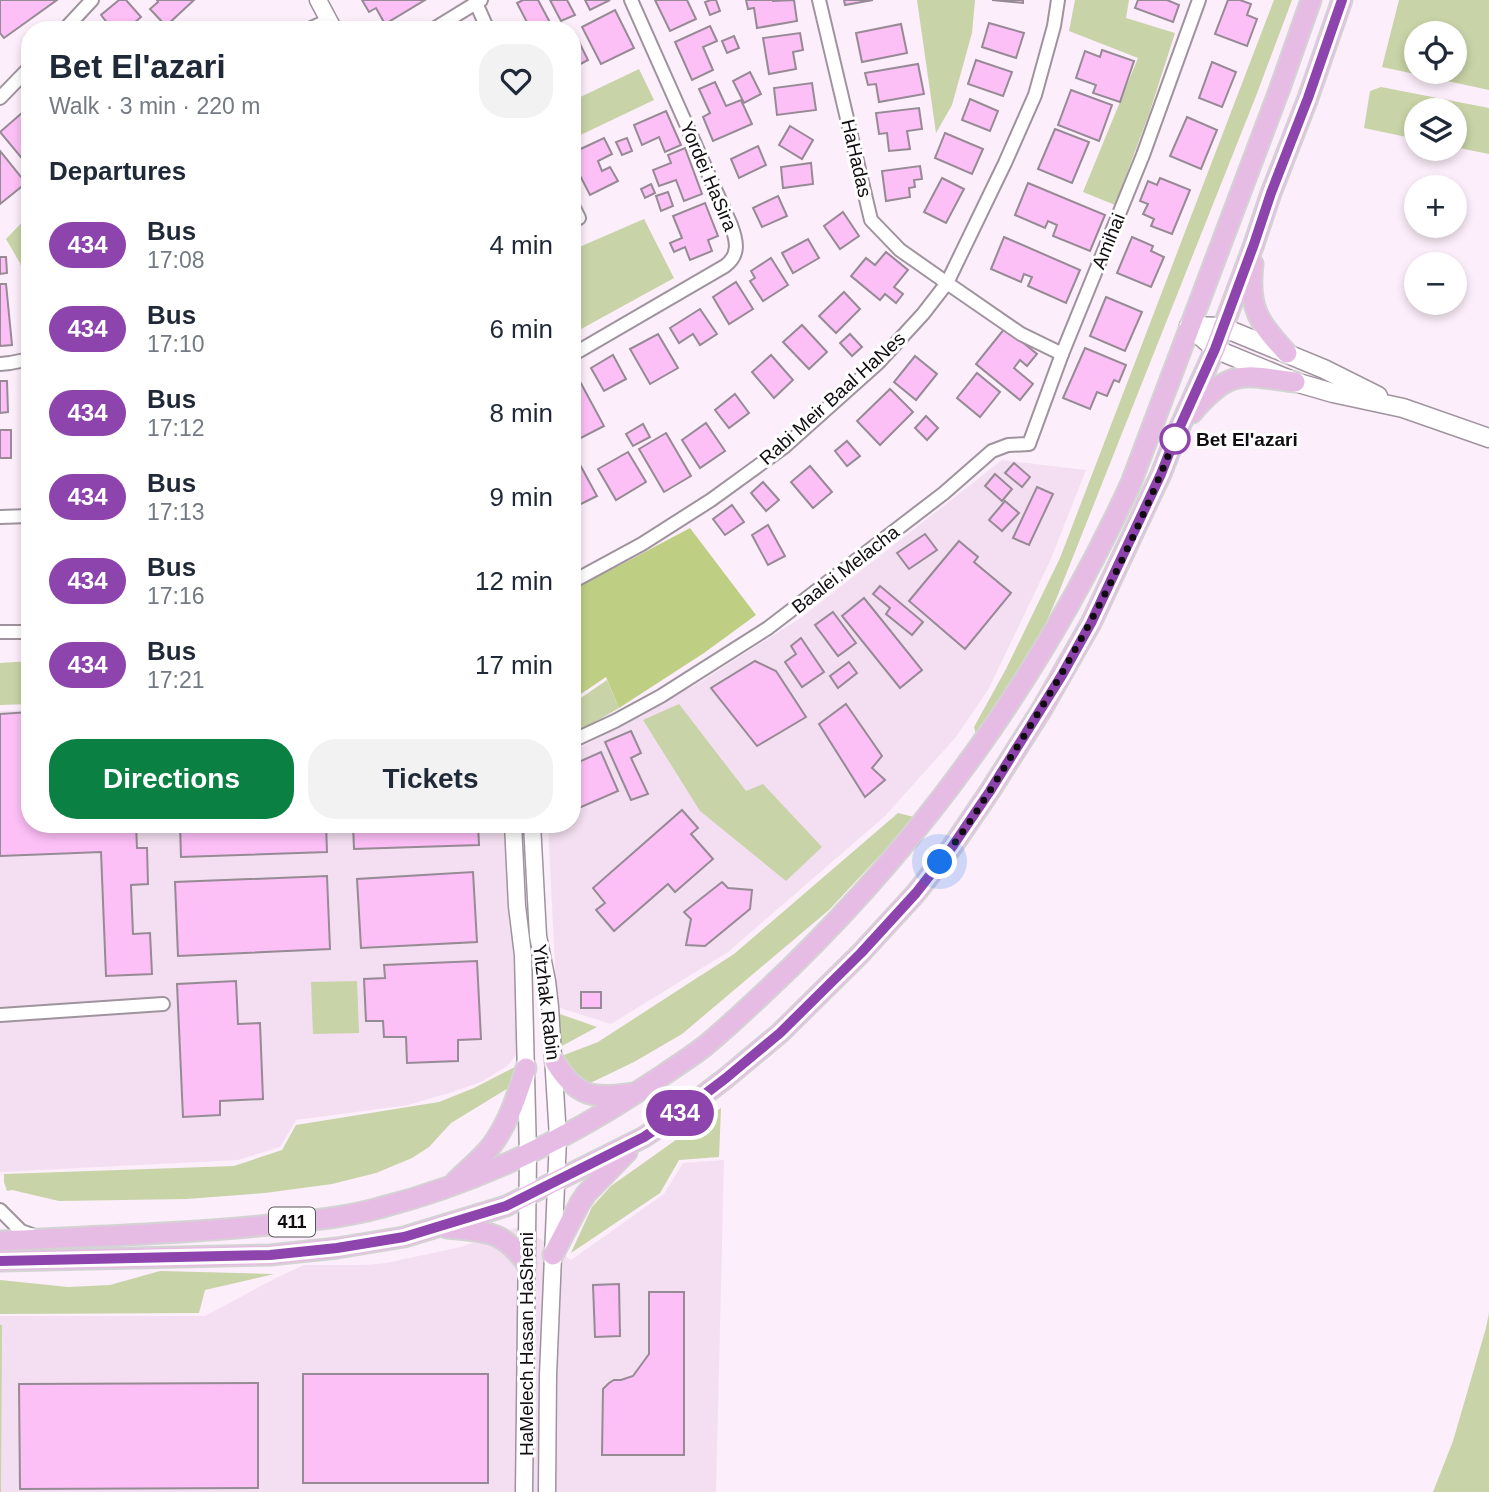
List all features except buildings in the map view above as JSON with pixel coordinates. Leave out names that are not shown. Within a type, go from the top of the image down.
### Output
[{"type":"main road","name":"411","points":[[0,1241],[196,1232],[297,1222],[374,1210],[449,1188],[558,1139],[638,1092],[704,1047],[806,952],[864,891],[954,783],[1008,707],[1081,584],[1131,483],[1311,0]]},
{"type":"main road","name":"411","points":[[0,1261],[270,1255],[363,1245],[439,1227],[506,1206],[644,1137],[726,1078],[780,1033],[890,923],[952,847],[1042,709],[1091,623],[1161,474],[1215,349],[1342,0]]},
{"type":"main road","points":[[1254,244],[1251,283],[1253,305],[1267,332],[1287,353]]},
{"type":"main road","points":[[1189,326],[1222,327],[1324,369],[1403,408],[1489,438]]},
{"type":"main road","points":[[1189,326],[1215,349],[1296,382],[1403,408]]},
{"type":"main road","points":[[1177,433],[1212,391],[1233,379],[1249,376],[1296,382]]},
{"type":"main road","points":[[555,1062],[562,1074],[579,1090],[601,1096],[638,1092]]},
{"type":"main road","points":[[449,1188],[498,1136],[510,1113],[526,1068]]},
{"type":"main road","points":[[553,1255],[586,1194],[644,1137]]},
{"type":"main road","points":[[439,1227],[494,1234],[516,1250],[526,1264]]},
{"type":"street","points":[[72,21],[92,0]]},
{"type":"street","points":[[318,0],[329,21]]},
{"type":"street","name":"Yordei HaSira","points":[[581,350],[732,261],[736,251],[736,237],[631,0]]},
{"type":"street","name":"HaHadas","points":[[819,0],[872,220],[900,250],[947,283]]},
{"type":"street","name":"Rabi Meir Baal HaNes","points":[[581,577],[642,544],[711,500],[784,447],[878,363],[923,314],[947,283],[1006,163],[1035,95],[1054,26],[1058,0]]},
{"type":"street","name":"Amihai","points":[[1062,354],[1143,155],[1199,0]]},
{"type":"street","points":[[447,21],[479,2],[485,21]]},
{"type":"street","points":[[0,98],[21,76]]},
{"type":"street","points":[[947,283],[1021,334],[1062,354]]},
{"type":"street","name":"Baalei Melacha","points":[[581,737],[661,696],[768,628],[944,493],[992,451],[1009,445],[1029,444],[1062,354]]},
{"type":"street","points":[[0,364],[21,361]]},
{"type":"street","points":[[0,517],[21,516]]},
{"type":"street","name":"Rabi Meir Baal HaNes","points":[[581,573],[589,572]]},
{"type":"street","points":[[0,632],[21,632]]},
{"type":"street","name":"Yitzhak Rabin","points":[[513,833],[517,906],[523,955],[528,1154]]},
{"type":"street","name":"Yitzhak Rabin","points":[[532,833],[538,936],[547,981],[555,1062],[558,1139],[556,1180]]},
{"type":"street","points":[[0,1015],[163,1004]]},
{"type":"street","name":"HaMelech Hasan HaSheni","points":[[524,1492],[528,1154]]},
{"type":"street","name":"HaMelech Hasan HaSheni","points":[[547,1492],[548,1375],[556,1180]]},
{"type":"street","points":[[0,1210],[21,1231],[46,1239]]},
{"type":"shaded area","points":[[1002,460],[1086,470],[1050,561],[988,690],[955,738],[885,816],[728,952],[611,1024],[557,1007],[548,833],[581,833],[581,747],[700,682],[802,617]]},
{"type":"shaded area","points":[[21,710],[21,833],[508,833],[521,1049],[507,1066],[481,1082],[408,1105],[296,1120],[280,1147],[238,1160],[0,1172],[0,711]]},
{"type":"shaded area","points":[[724,1160],[716,1492],[0,1492],[0,1316],[205,1316],[304,1265],[386,1263],[461,1247],[521,1226],[571,1260],[664,1194],[683,1163]]},
{"type":"green space","points":[[917,0],[975,0],[972,33],[952,105],[936,133]]},
{"type":"green space","points":[[1075,0],[1129,0],[1126,18],[1175,33],[1149,114],[1115,205],[1083,192],[1138,58],[1069,31]]},
{"type":"green space","points":[[1274,0],[1292,0],[1055,602],[1032,655],[978,742],[974,727],[1006,669],[1060,558]]},
{"type":"green space","points":[[1399,0],[1489,0],[1489,90],[1461,84],[1467,84],[1467,21],[1404,21],[1404,72],[1382,67]]},
{"type":"green space","points":[[639,69],[654,100],[581,135],[581,97]]},
{"type":"green space","points":[[1381,87],[1438,98],[1404,98],[1404,136],[1364,128],[1370,91]]},
{"type":"green space","points":[[1467,104],[1489,108],[1489,154],[1467,150]]},
{"type":"green space","points":[[644,219],[674,278],[581,329],[581,246]]},
{"type":"green space","points":[[21,223],[21,266],[20,263],[6,239]]},
{"type":"green space","points":[[690,528],[756,615],[704,653],[619,708],[606,677],[581,694],[581,584]]},
{"type":"green space","points":[[21,662],[21,704],[0,705],[0,663]]},
{"type":"green space","points":[[607,680],[619,708],[581,730],[581,698]]},
{"type":"green space","points":[[679,704],[746,791],[763,784],[822,847],[786,881],[700,811],[643,720]]},
{"type":"green space","points":[[898,813],[918,818],[829,910],[682,1034],[634,1062],[586,1085],[572,1075],[564,1055],[598,1042],[734,954]]},
{"type":"green space","points":[[357,981],[359,1033],[313,1034],[311,982]]},
{"type":"green space","points":[[557,1013],[597,1027],[560,1047]]},
{"type":"green space","points":[[515,1067],[518,1082],[451,1123],[429,1147],[412,1158],[376,1173],[332,1184],[265,1193],[186,1199],[59,1201],[7,1191],[4,1182],[4,1174],[234,1166],[282,1150],[296,1125],[439,1102]]},
{"type":"green space","points":[[721,1108],[719,1157],[679,1160],[660,1193],[571,1253],[592,1207],[611,1186]]},
{"type":"green space","points":[[160,1271],[274,1274],[205,1290],[199,1313],[0,1314],[0,1280],[68,1287],[110,1285]]},
{"type":"green space","points":[[1489,1313],[1489,1492],[1433,1492],[1453,1441]]},
{"type":"green space","points":[[2,1325],[1,1492],[0,1492]]},
{"type":"bus line","name":"434","points":[[0,1261],[270,1255],[363,1245],[439,1227],[506,1206],[644,1137],[726,1078],[780,1033],[890,923],[952,847],[1042,709],[1091,623],[1161,474],[1215,349],[1342,0]]},
{"type":"place","name":"Bet El'azari","points":[[1175,439]]},
{"type":"route","points":[[940,862],[990,791],[1091,623],[1161,474],[1177,433],[1175,439]]}]
